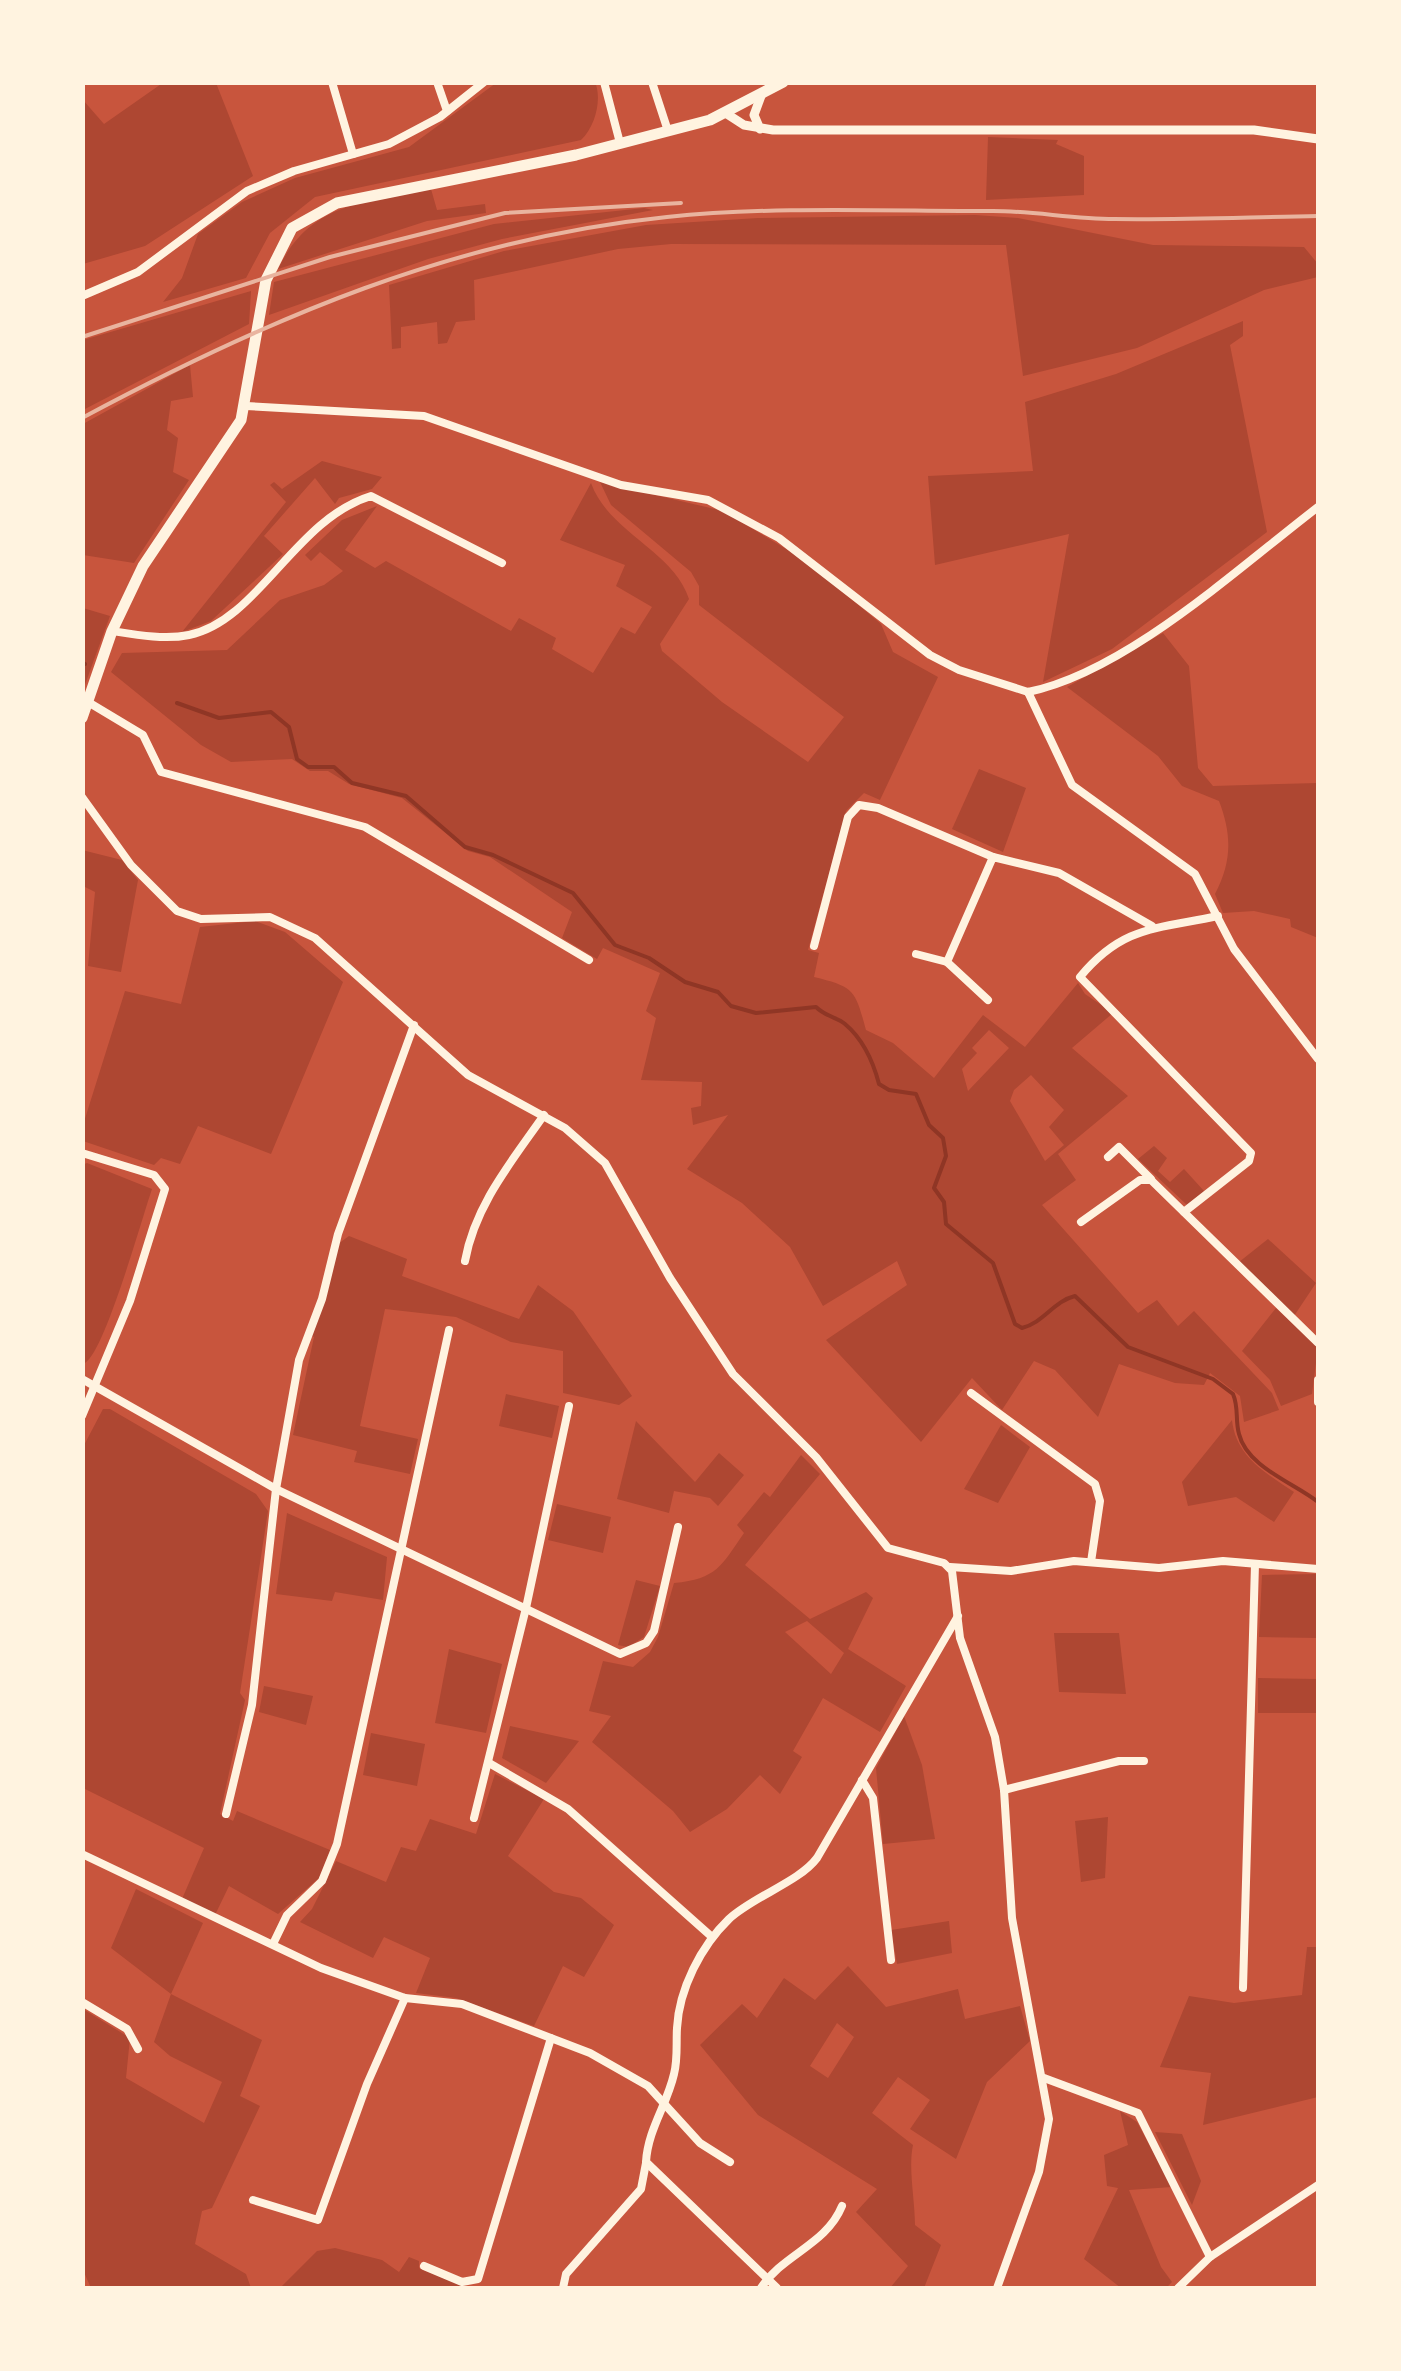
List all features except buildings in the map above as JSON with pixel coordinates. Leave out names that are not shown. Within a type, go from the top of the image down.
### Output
[{"type":"main road","points":[[82,718],[112,631],[143,566],[230,442],[246,406],[266,280],[286,236],[308,216],[337,203],[668,131],[728,114],[783,82]]},
{"type":"street","points":[[332,82],[353,154]]},
{"type":"street","points":[[437,82],[447,111]]},
{"type":"street","points":[[82,296],[138,272],[247,191],[389,144],[447,111],[484,82]]},
{"type":"street","points":[[604,82],[620,144]]},
{"type":"street","points":[[652,82],[668,131]]},
{"type":"street","points":[[760,129],[754,115],[761,96]]},
{"type":"street","points":[[728,114],[760,129],[1254,130],[1318,139]]},
{"type":"street","points":[[246,406],[424,416],[621,484],[708,500],[780,538],[930,655],[959,670],[1028,692],[1068,683],[1103,664],[1191,604],[1318,507]]},
{"type":"street","points":[[112,631],[174,637],[204,630],[250,596],[326,518],[371,496],[502,563]]},
{"type":"street","points":[[1028,692],[1072,785],[1196,874],[1234,948],[1318,1059]]},
{"type":"street","points":[[88,702],[144,735],[160,772],[365,827],[589,960]]},
{"type":"street","points":[[82,797],[130,865],[177,911],[201,920],[262,916],[283,921],[330,950],[468,1075],[565,1128],[616,1176],[670,1278],[722,1360],[816,1457],[879,1539],[897,1552],[950,1567],[1011,1571],[1091,1562],[1158,1568],[1222,1561],[1318,1569]]},
{"type":"street","points":[[814,946],[848,817],[859,805],[878,808],[993,857],[1059,873],[1152,926]]},
{"type":"street","points":[[946,962],[993,857]]},
{"type":"street","points":[[1184,1212],[1249,1161],[1251,1154],[1080,977],[1112,946],[1152,926],[1218,916]]},
{"type":"street","points":[[916,954],[946,962],[988,1000]]},
{"type":"street","points":[[226,1814],[255,1686],[276,1489],[306,1336],[414,1025]]},
{"type":"street","points":[[465,1261],[469,1238],[494,1187],[544,1115]]},
{"type":"street","points":[[1108,1157],[1119,1147],[1318,1342]]},
{"type":"street","points":[[82,1154],[154,1175],[165,1189],[96,1387],[82,1416]]},
{"type":"street","points":[[1081,1222],[1140,1180],[1154,1182]]},
{"type":"street","points":[[273,1944],[287,1915],[322,1881],[338,1844],[449,1330]]},
{"type":"street","points":[[82,1379],[276,1489],[613,1652],[636,1651],[654,1631],[678,1527]]},
{"type":"street","points":[[1318,1380],[1318,1402]]},
{"type":"street","points":[[971,1394],[1095,1484],[1100,1502],[1091,1562]]},
{"type":"street","points":[[474,1818],[526,1608],[569,1406]]},
{"type":"street","points":[[1243,1988],[1255,1564]]},
{"type":"street","points":[[950,1567],[960,1638],[995,1738],[1004,1790],[1012,1918],[1044,2078],[1048,2138],[997,2288]]},
{"type":"street","points":[[563,2288],[566,2274],[641,2189],[662,2100],[676,2066],[684,1993],[712,1937],[751,1900],[812,1866],[958,1616]]},
{"type":"street","points":[[1004,1790],[1119,1762],[1144,1761]]},
{"type":"street","points":[[488,1763],[568,1810],[712,1937]]},
{"type":"street","points":[[862,1780],[874,1798],[891,1960]]},
{"type":"street","points":[[82,1854],[322,1968],[404,1998],[462,2004],[619,2067],[662,2100],[700,2144],[730,2162]]},
{"type":"street","points":[[253,2200],[318,2220],[367,2084],[404,1998]]},
{"type":"street","points":[[82,2002],[127,2029],[138,2049]]},
{"type":"street","points":[[424,2266],[462,2282],[478,2279],[551,2038]]},
{"type":"street","points":[[1044,2078],[1138,2114],[1210,2256]]},
{"type":"street","points":[[646,2162],[777,2288]]},
{"type":"street","points":[[1178,2288],[1210,2256],[1318,2185]]},
{"type":"street","points":[[760,2288],[768,2277],[827,2232],[842,2206]]},
{"type":"shaded area","points":[[164,82],[216,83],[253,176],[145,246],[83,264],[83,100],[104,124]]},
{"type":"shaded area","points":[[595,82],[596,112],[581,140],[315,197],[270,233],[246,278],[163,302],[182,278],[198,234],[242,202],[295,178],[409,147],[496,83]]},
{"type":"shaded area","points":[[988,137],[1058,140],[1056,144],[1084,156],[1084,195],[986,200]]},
{"type":"shaded area","points":[[431,189],[437,210],[485,204],[486,213],[427,221],[278,269],[291,247],[324,217],[362,203]]},
{"type":"shaded area","points":[[653,210],[502,239],[428,259],[269,315],[274,282],[494,224]]},
{"type":"shaded area","points":[[758,218],[1018,218],[1153,245],[1304,247],[1318,264],[1318,277],[1264,290],[1137,348],[1023,376],[1006,245],[671,244],[618,249],[474,280],[475,320],[456,322],[447,343],[438,344],[437,322],[401,327],[401,348],[392,349],[389,285],[504,251],[646,225]]},
{"type":"shaded area","points":[[251,291],[249,324],[83,410],[83,340]]},
{"type":"shaded area","points":[[1243,321],[1243,336],[1230,345],[1267,532],[1112,649],[1043,682],[1069,534],[935,565],[928,476],[1033,471],[1025,402],[1116,374]]},
{"type":"shaded area","points":[[190,365],[193,397],[171,401],[167,430],[178,438],[173,472],[189,480],[134,563],[83,555],[83,424]]},
{"type":"shaded area","points":[[322,461],[382,477],[372,489],[339,498],[335,504],[315,478],[264,536],[283,554],[211,621],[182,632],[286,502],[270,485],[274,482],[282,489]]},
{"type":"shaded area","points":[[600,482],[723,511],[806,561],[881,624],[893,652],[938,677],[880,800],[864,793],[846,811],[808,950],[819,953],[814,977],[851,992],[866,1030],[893,1043],[934,1078],[983,1015],[1025,1047],[1078,983],[1085,994],[1113,1013],[1072,1048],[1128,1096],[1058,1154],[1076,1180],[1042,1205],[1138,1313],[1157,1300],[1178,1326],[1194,1311],[1272,1393],[1279,1410],[1244,1422],[1240,1396],[1210,1373],[1204,1385],[1175,1383],[1119,1364],[1098,1417],[1055,1370],[1034,1361],[1002,1410],[972,1378],[921,1442],[826,1340],[907,1285],[897,1261],[823,1306],[790,1247],[742,1203],[687,1169],[728,1115],[693,1125],[691,1108],[701,1106],[702,1082],[641,1080],[656,1018],[646,1011],[660,973],[603,948],[597,959],[562,938],[572,912],[490,857],[468,851],[402,798],[349,784],[328,771],[310,771],[292,759],[231,762],[201,745],[111,672],[122,653],[227,650],[280,600],[324,585],[343,571],[320,552],[311,561],[305,555],[342,520],[377,506],[345,550],[375,568],[386,561],[511,631],[519,618],[556,638],[552,649],[593,673],[621,627],[635,634],[652,607],[616,586],[625,565],[560,540],[591,483],[612,515],[669,567],[689,599],[660,644],[662,651],[722,702],[808,762],[844,717],[699,605],[699,586],[691,572],[611,505]],"holes":[[[989,1030],[1009,1048],[968,1091],[962,1069],[977,1053],[972,1048]],[[1031,1075],[1064,1110],[1049,1127],[1064,1145],[1045,1161],[1010,1101],[1014,1090]]]},
{"type":"shaded area","points":[[82,608],[110,616],[83,690]]},
{"type":"shaded area","points":[[1163,633],[1189,666],[1198,768],[1213,786],[1318,783],[1318,938],[1291,927],[1290,919],[1254,911],[1223,913],[1215,894],[1225,870],[1228,837],[1219,801],[1182,786],[1158,756],[1067,687]]},
{"type":"shaded area","points":[[979,769],[1026,788],[1003,852],[952,829]]},
{"type":"shaded area","points":[[82,850],[122,860],[138,880],[121,972],[88,966],[95,892],[83,886]]},
{"type":"shaded area","points":[[255,921],[285,932],[343,982],[271,1154],[198,1126],[180,1164],[161,1158],[154,1165],[83,1141],[83,1125],[125,991],[181,1004],[200,927]]},
{"type":"shaded area","points":[[1154,1146],[1167,1158],[1158,1171],[1170,1182],[1184,1169],[1204,1191],[1187,1205],[1138,1159]]},
{"type":"shaded area","points":[[87,1163],[152,1189],[112,1310],[85,1363],[82,1165]]},
{"type":"shaded area","points":[[349,1236],[407,1259],[402,1276],[519,1319],[538,1285],[573,1311],[632,1396],[619,1405],[563,1393],[563,1351],[511,1342],[456,1317],[385,1309],[360,1426],[418,1439],[410,1474],[354,1462],[357,1451],[293,1435],[314,1337],[310,1335],[338,1244]]},
{"type":"shaded area","points":[[1268,1239],[1316,1283],[1294,1316],[1239,1262]]},
{"type":"shaded area","points":[[1276,1308],[1318,1347],[1312,1394],[1281,1406],[1270,1380],[1242,1351]]},
{"type":"shaded area","points":[[506,1394],[559,1406],[552,1438],[499,1426]]},
{"type":"shaded area","points":[[103,1409],[110,1409],[256,1494],[268,1511],[240,1693],[245,1700],[220,1814],[233,1821],[237,1811],[330,1850],[319,1878],[278,1914],[229,1886],[215,1915],[182,1899],[204,1848],[83,1788],[82,1449]]},
{"type":"shaded area","points":[[1232,1420],[1246,1454],[1294,1492],[1274,1522],[1236,1497],[1188,1506],[1182,1482]]},
{"type":"shaded area","points":[[636,1421],[695,1482],[719,1453],[744,1475],[718,1506],[710,1498],[674,1491],[669,1513],[617,1499]]},
{"type":"shaded area","points":[[1001,1425],[1030,1447],[998,1503],[964,1489]]},
{"type":"shaded area","points":[[801,1455],[820,1474],[745,1565],[810,1619],[866,1592],[873,1598],[848,1649],[906,1686],[880,1732],[823,1698],[793,1751],[802,1757],[780,1794],[760,1775],[727,1809],[690,1832],[673,1811],[592,1742],[611,1716],[589,1711],[603,1661],[633,1667],[650,1652],[674,1583],[700,1578],[716,1569],[744,1533],[737,1525],[764,1492],[770,1497]],"holes":[[[807,1621],[844,1653],[831,1674],[785,1632]]]},
{"type":"shaded area","points":[[557,1504],[611,1517],[603,1553],[548,1540]]},
{"type":"shaded area","points":[[287,1513],[387,1557],[383,1600],[335,1592],[332,1601],[276,1594]]},
{"type":"shaded area","points":[[1318,1574],[1318,1638],[1259,1637],[1262,1575]]},
{"type":"shaded area","points":[[636,1580],[660,1586],[644,1637],[628,1647],[618,1645]]},
{"type":"shaded area","points":[[1054,1633],[1119,1633],[1126,1694],[1059,1692]]},
{"type":"shaded area","points":[[449,1649],[502,1664],[486,1733],[435,1723]]},
{"type":"shaded area","points":[[1258,1678],[1318,1679],[1318,1713],[1258,1713]]},
{"type":"shaded area","points":[[264,1686],[313,1696],[306,1725],[259,1712]]},
{"type":"shaded area","points":[[904,1716],[922,1765],[935,1839],[883,1844],[876,1768]]},
{"type":"shaded area","points":[[510,1726],[579,1741],[546,1783],[502,1758]]},
{"type":"shaded area","points":[[371,1733],[425,1744],[417,1786],[363,1775]]},
{"type":"shaded area","points":[[495,1774],[544,1799],[508,1856],[554,1892],[581,1898],[614,1925],[584,1977],[563,1966],[534,2026],[456,1998],[416,1993],[430,1958],[384,1937],[373,1958],[300,1922],[312,1909],[336,1861],[386,1882],[401,1847],[416,1851],[430,1819],[476,1834]]},
{"type":"shaded area","points":[[1108,1817],[1105,1878],[1081,1882],[1075,1821]]},
{"type":"shaded area","points":[[136,1889],[203,1923],[171,1994],[111,1948]]},
{"type":"shaded area","points":[[949,1921],[952,1953],[897,1964],[891,1930]]},
{"type":"shaded area","points":[[1307,1947],[1318,1947],[1318,2097],[1203,2125],[1211,2073],[1160,2067],[1189,1996],[1234,2003],[1302,1995]]},
{"type":"shaded area","points":[[848,1966],[886,2007],[958,1989],[965,2019],[1020,2006],[1030,2041],[987,2082],[956,2159],[910,2129],[930,2100],[898,2077],[872,2113],[913,2145],[915,2225],[941,2245],[924,2288],[890,2288],[908,2266],[856,2212],[877,2189],[758,2115],[700,2045],[742,2004],[757,2018],[784,1978],[815,2000]],"holes":[[[837,2023],[854,2037],[828,2078],[810,2066]]]},
{"type":"shaded area","points":[[171,1994],[262,2040],[240,2096],[260,2106],[212,2208],[202,2211],[195,2244],[246,2274],[251,2288],[91,2288],[83,2270],[83,2009],[130,2038],[126,2078],[204,2123],[222,2082],[170,2056],[154,2042]]},
{"type":"shaded area","points":[[1120,2111],[1137,2122],[1172,2187],[1129,2190],[1161,2267],[1172,2282],[1166,2288],[1121,2288],[1084,2259],[1118,2188],[1107,2186],[1104,2155],[1128,2145]]},
{"type":"shaded area","points":[[1155,2132],[1182,2134],[1201,2181],[1192,2205]]},
{"type":"shaded area","points":[[335,2248],[382,2260],[399,2272],[409,2257],[419,2261],[419,2268],[467,2288],[280,2288],[317,2251]]},
{"type":"waterway","points":[[177,703],[219,718],[271,712],[289,727],[297,759],[308,767],[334,767],[352,783],[406,796],[465,847],[493,855],[573,893],[615,945],[649,958],[685,982],[718,992],[731,1006],[756,1013],[816,1007],[842,1022],[863,1044],[879,1084],[889,1090],[916,1094],[929,1125],[943,1138],[946,1156],[934,1188],[944,1202],[946,1224],[993,1263],[1015,1324],[1022,1328],[1036,1322],[1075,1296],[1128,1347],[1213,1379],[1233,1394],[1239,1434],[1251,1456],[1318,1502]]},
{"type":"railway","points":[[82,337],[330,257],[505,213],[681,203]]},
{"type":"railway","points":[[82,418],[222,347],[364,288],[437,264],[588,228],[667,217],[789,210],[1008,211],[1114,219],[1318,216]]}]
